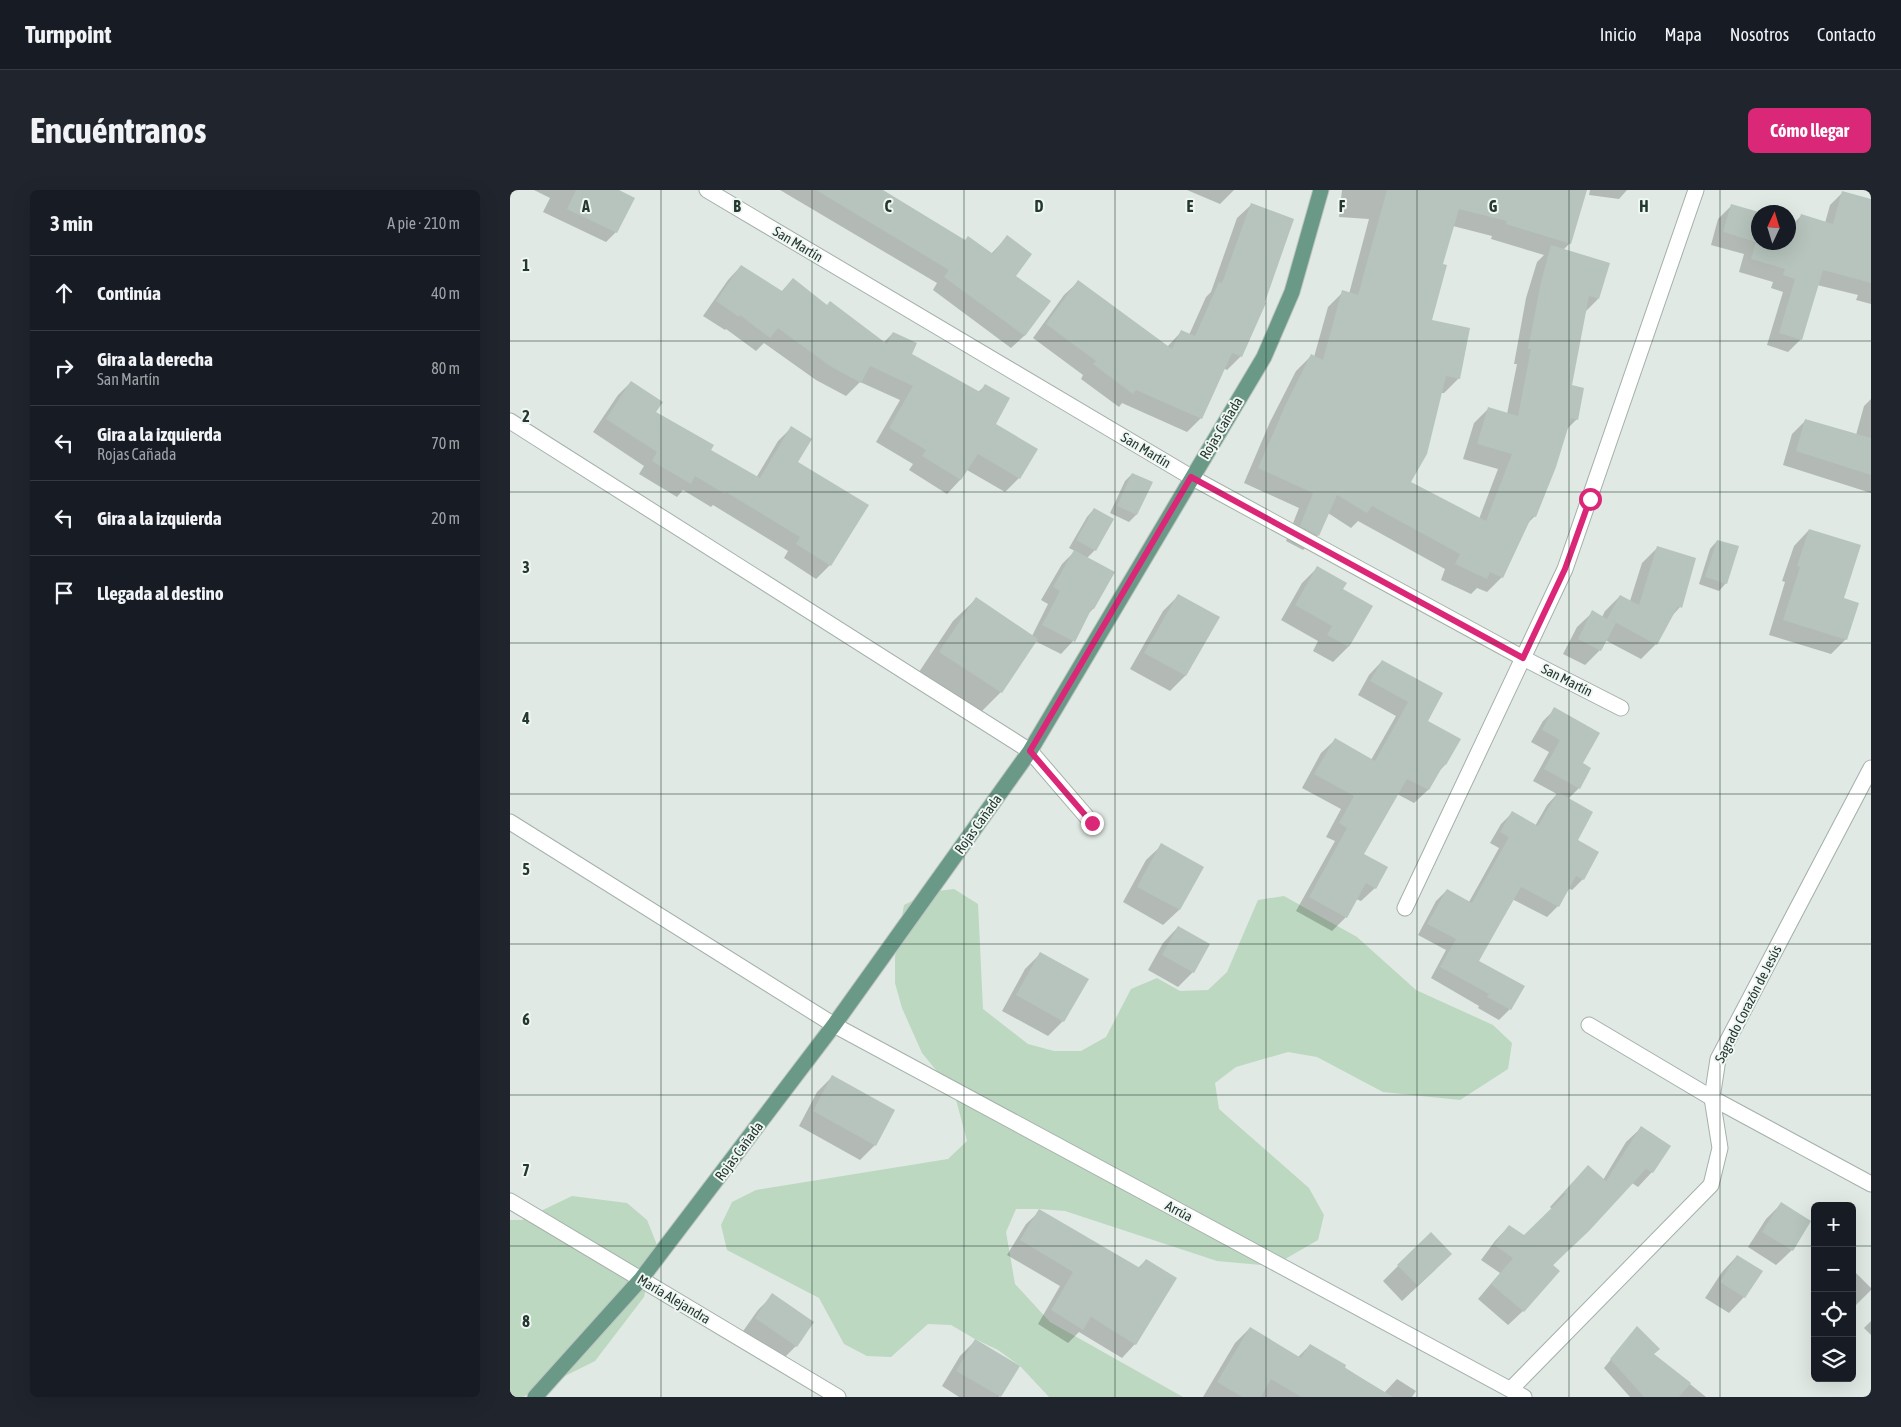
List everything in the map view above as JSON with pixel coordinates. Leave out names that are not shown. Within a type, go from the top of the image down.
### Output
[{"type":"main road","name":"Rojas Cañada","points":[[535,1397],[641,1279],[834,1025],[1030,751],[1264,357],[1292,292],[1321,190]]},
{"type":"street","name":"San Martín","points":[[707,190],[1191,477],[1523,658],[1621,708]]},
{"type":"street","points":[[1405,908],[1568,560],[1696,190]]},
{"type":"street","points":[[510,421],[1030,751],[1092,823]]},
{"type":"street","name":"Sagrado Corazón de Jesús","points":[[1517,1393],[1711,1185],[1720,1148],[1712,1098],[1718,1060],[1871,768]]},
{"type":"street","name":"Arrúa","points":[[510,822],[834,1025],[1517,1393]]},
{"type":"street","points":[[1589,1025],[1712,1098],[1871,1184]]},
{"type":"street","name":"María Alejandra","points":[[510,1200],[838,1397]]},
{"type":"green space","points":[[954,889],[978,904],[983,1009],[1028,1044],[1054,1051],[1081,1051],[1106,1037],[1131,989],[1157,978],[1180,991],[1208,990],[1227,972],[1258,900],[1284,896],[1357,937],[1416,990],[1493,1025],[1512,1043],[1508,1069],[1460,1100],[1383,1092],[1317,1057],[1288,1052],[1236,1067],[1215,1083],[1219,1109],[1309,1188],[1324,1215],[1318,1240],[1273,1266],[1217,1261],[1065,1211],[1016,1209],[1006,1232],[1015,1284],[1050,1322],[1183,1397],[1049,1397],[1020,1366],[998,1350],[951,1325],[928,1324],[891,1357],[867,1356],[844,1344],[819,1298],[727,1250],[721,1225],[732,1202],[756,1190],[948,1159],[967,1141],[954,1092],[922,1053],[902,1008],[895,983],[895,957],[904,905],[930,892]]},
{"type":"green space","points":[[572,1196],[627,1203],[647,1220],[657,1245],[644,1297],[595,1361],[523,1397],[510,1397],[510,1220],[522,1220]]},
{"type":"building","points":[[576,190],[619,190],[635,198],[617,233],[567,209]]},
{"type":"building","points":[[816,190],[883,190],[965,240],[968,236],[993,254],[1007,235],[1032,254],[1016,276],[1051,301],[1025,336],[944,277],[949,270]]},
{"type":"building","points":[[1387,190],[1587,190],[1571,244],[1506,224],[1507,221],[1459,209],[1443,264],[1447,265],[1432,320],[1470,328],[1460,379],[1446,376],[1427,454],[1411,482],[1486,521],[1512,454],[1477,444],[1488,407],[1518,416],[1531,349],[1528,349],[1541,282],[1551,245],[1610,263],[1599,299],[1589,296],[1572,385],[1584,388],[1578,420],[1571,418],[1556,467],[1536,517],[1532,516],[1503,578],[1490,572],[1487,579],[1455,564],[1460,554],[1372,506],[1367,513],[1337,495],[1319,536],[1300,526],[1313,493],[1258,468],[1285,406],[1311,354],[1323,360],[1342,290],[1358,295]]},
{"type":"building","points":[[1842,191],[1871,199],[1871,283],[1823,270],[1802,340],[1779,333],[1795,279],[1783,275],[1785,269],[1751,259],[1754,250],[1796,250],[1796,223],[1798,223],[1801,214],[1833,224]]},
{"type":"building","points":[[1251,203],[1294,219],[1266,303],[1242,357],[1232,353],[1202,419],[1136,390],[1133,394],[1093,364],[1096,361],[1046,324],[1078,280],[1172,349],[1181,330],[1195,336],[1219,282],[1222,283]]},
{"type":"building","points":[[1731,204],[1751,210],[1751,240],[1723,232]]},
{"type":"building","points":[[741,265],[782,291],[793,278],[827,305],[830,301],[887,344],[893,332],[917,343],[912,354],[980,392],[985,384],[1010,398],[996,424],[1038,449],[1020,479],[978,454],[961,480],[922,456],[926,450],[889,428],[913,386],[870,366],[861,383],[830,366],[778,328],[770,338],[740,315],[739,317],[716,301]]},
{"type":"building","points":[[631,381],[663,402],[656,412],[714,445],[711,450],[760,478],[791,426],[812,439],[798,462],[869,505],[831,566],[796,544],[800,537],[726,492],[725,494],[695,476],[691,484],[652,461],[657,452],[606,419]]},
{"type":"building","points":[[1805,419],[1871,438],[1871,475],[1796,451]]},
{"type":"building","points":[[1132,473],[1153,482],[1137,515],[1117,506]]},
{"type":"building","points":[[1094,508],[1114,519],[1096,551],[1076,540]]},
{"type":"building","points":[[1809,529],[1861,545],[1844,598],[1859,603],[1847,640],[1783,620],[1800,567],[1797,566]]},
{"type":"building","points":[[1717,540],[1739,546],[1727,584],[1705,577]]},
{"type":"building","points":[[1657,546],[1696,558],[1682,608],[1678,606],[1657,645],[1609,619],[1616,623],[1601,651],[1578,639],[1592,610],[1607,619],[1620,595],[1639,605]]},
{"type":"building","points":[[1074,550],[1115,572],[1094,609],[1092,608],[1075,642],[1042,625],[1060,591],[1053,587]]},
{"type":"building","points":[[1317,566],[1347,583],[1343,589],[1373,606],[1349,647],[1327,635],[1332,626],[1295,605]]},
{"type":"building","points":[[1178,594],[1220,617],[1186,676],[1144,653]]},
{"type":"building","points":[[976,597],[1038,639],[1002,693],[939,652]]},
{"type":"building","points":[[1382,660],[1443,693],[1428,721],[1461,739],[1429,790],[1407,779],[1364,854],[1388,867],[1376,889],[1366,883],[1347,918],[1309,897],[1347,828],[1339,823],[1354,796],[1314,774],[1335,738],[1375,761],[1408,702],[1370,681]]},
{"type":"building","points":[[1554,707],[1600,733],[1583,763],[1591,768],[1580,789],[1544,769],[1560,740],[1542,730]]},
{"type":"building","points":[[1558,792],[1593,812],[1578,840],[1599,852],[1584,880],[1576,876],[1559,907],[1521,887],[1479,961],[1525,986],[1511,1010],[1487,997],[1489,994],[1440,967],[1456,939],[1427,924],[1447,889],[1472,903],[1509,837],[1500,832],[1512,811],[1538,826]]},
{"type":"building","points":[[1161,843],[1204,867],[1180,910],[1137,887]]},
{"type":"building","points":[[1178,926],[1210,944],[1194,973],[1162,955]]},
{"type":"building","points":[[1040,952],[1089,979],[1064,1022],[1016,995]]},
{"type":"building","points":[[832,1075],[895,1110],[876,1146],[813,1111]]},
{"type":"building","points":[[1641,1126],[1671,1146],[1653,1173],[1646,1169],[1589,1231],[1553,1265],[1560,1271],[1524,1312],[1491,1284],[1513,1258],[1494,1245],[1509,1225],[1524,1235],[1566,1194],[1564,1192],[1588,1165],[1606,1181]]},
{"type":"building","points":[[1781,1202],[1811,1221],[1793,1251],[1762,1232]]},
{"type":"building","points":[[1039,1209],[1140,1268],[1146,1259],[1177,1278],[1136,1345],[1091,1317],[1083,1330],[1051,1310],[1073,1272],[1020,1240]]},
{"type":"building","points":[[1431,1232],[1452,1254],[1418,1286],[1397,1265]]},
{"type":"building","points":[[1737,1255],[1763,1271],[1745,1298],[1720,1282]]},
{"type":"building","points":[[772,1293],[814,1322],[797,1347],[755,1318]]},
{"type":"building","points":[[1637,1326],[1660,1349],[1654,1354],[1691,1383],[1679,1397],[1644,1397],[1610,1359]]},
{"type":"building","points":[[1250,1327],[1301,1358],[1310,1344],[1346,1365],[1345,1368],[1393,1397],[1301,1397],[1271,1379],[1261,1397],[1242,1397],[1217,1382]]},
{"type":"building","points":[[975,1339],[1020,1366],[1001,1397],[956,1371]]},
{"type":"route","points":[[1092,823],[1030,751],[1191,477],[1523,658],[1565,569],[1590,499]]}]
